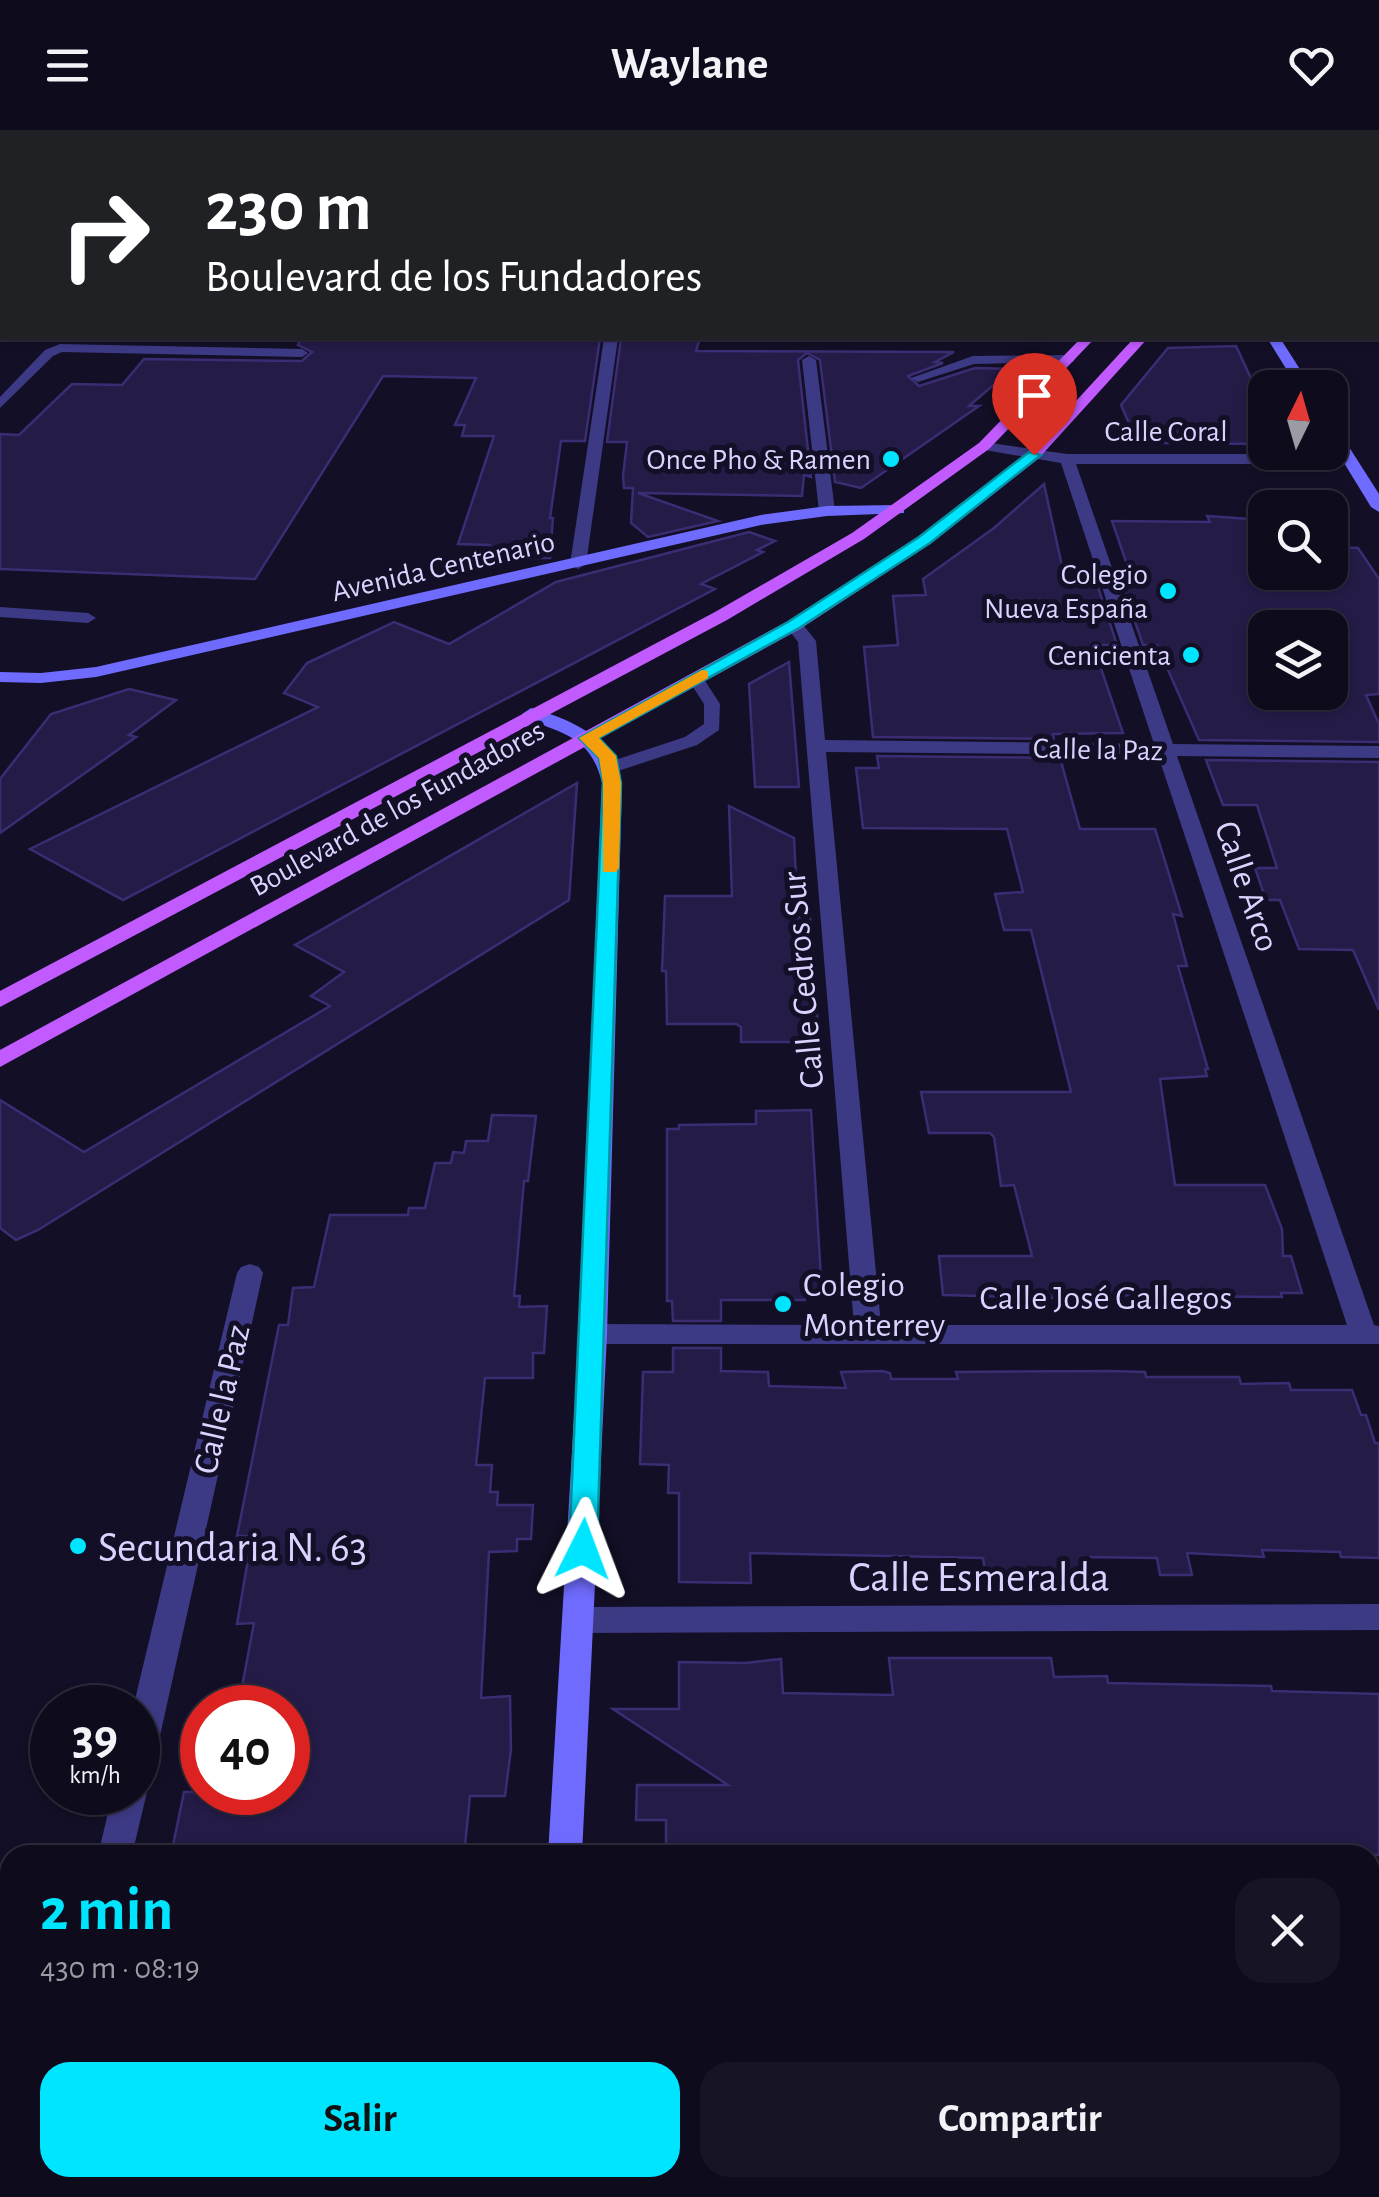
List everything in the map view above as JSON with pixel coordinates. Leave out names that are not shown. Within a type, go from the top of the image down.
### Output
[{"type":"main road","name":"Boulevard de los Fundadores","points":[[0,1000],[721,616],[898,510],[984,446],[1086,340]]},
{"type":"main road","name":"Boulevard de los Fundadores","points":[[0,1060],[794,625],[924,540],[1034,455],[1139,340]]},
{"type":"street","points":[[578,564],[612,340]]},
{"type":"street","points":[[1275,340],[1294,370]]},
{"type":"street","points":[[918,378],[973,360],[1068,359]]},
{"type":"street","points":[[808,360],[827,512]]},
{"type":"street","name":"Calle Coral","points":[[984,446],[1067,459],[1349,458]]},
{"type":"street","points":[[1349,458],[1376,497]]},
{"type":"street","name":"Calle Arco","points":[[1067,459],[1164,750],[1372,1335]]},
{"type":"street","name":"Avenida Centenario","points":[[0,676],[41,678],[96,672],[761,520],[827,512],[898,510]]},
{"type":"street","name":"Calle Cedros Sur","points":[[794,625],[807,641],[868,1334]]},
{"type":"street","points":[[531,714],[588,738],[607,756],[612,783],[593,1334],[566,1845]]},
{"type":"street","name":"Calle la Paz","points":[[817,746],[1379,752]]},
{"type":"street","name":"Calle la Paz","points":[[155,1685],[250,1272]]},
{"type":"street","name":"Calle José Gallegos","points":[[593,1334],[1372,1335]]},
{"type":"street","name":"Calle Esmeralda","points":[[579,1620],[1379,1617]]},
{"type":"street","points":[[117,1845],[125,1815]]},
{"type":"lane","points":[[0,404],[50,352],[60,348],[302,352]]},
{"type":"lane","points":[[0,612],[88,618]]},
{"type":"lane","points":[[610,768],[691,741],[714,726],[712,704],[696,678]]},
{"type":"building","points":[[300,340],[600,340],[585,441],[561,441],[550,518],[550,558],[485,558],[490,545],[458,544],[494,436],[462,436],[465,425],[455,425],[476,378],[383,376],[255,579],[0,569],[0,434],[19,435],[72,384],[122,385],[144,359],[302,361],[312,352],[298,345]]},
{"type":"building","points":[[621,340],[699,340],[696,351],[954,352],[935,362],[943,363],[908,376],[919,386],[975,368],[1012,369],[969,406],[979,406],[861,488],[835,482],[820,360],[807,353],[798,360],[811,477],[804,475],[802,496],[638,493],[718,521],[648,537],[631,523],[633,488],[624,488],[623,476],[627,442],[607,442]]},
{"type":"building","points":[[1236,346],[1248,372],[1248,444],[1150,443],[1148,437],[1135,437],[1121,405],[1168,348]]},
{"type":"building","points":[[1044,484],[1066,584],[1097,584],[1117,645],[1093,645],[1123,733],[1053,734],[1054,739],[873,737],[864,647],[898,645],[893,596],[926,595],[923,579],[994,528]]},
{"type":"building","points":[[1207,516],[1248,519],[1248,590],[1348,590],[1348,548],[1358,548],[1379,579],[1379,694],[1366,695],[1379,724],[1379,742],[1199,740],[1157,645],[1143,645],[1122,584],[1134,585],[1112,521],[1210,522]]},
{"type":"building","points":[[749,532],[775,541],[757,550],[763,552],[701,584],[715,589],[123,900],[30,849],[318,707],[284,693],[307,663],[394,622],[449,644],[556,582]]},
{"type":"building","points":[[789,662],[799,787],[755,787],[749,684]]},
{"type":"building","points":[[129,689],[176,700],[129,735],[136,737],[0,833],[0,779],[51,714]]},
{"type":"building","points":[[877,756],[1060,758],[1080,829],[1155,829],[1182,916],[1173,914],[1187,966],[1178,966],[1208,1069],[1207,1076],[1160,1079],[1175,1185],[1265,1185],[1282,1229],[1283,1256],[1291,1256],[1302,1293],[1281,1293],[1282,1297],[1091,1295],[1092,1299],[943,1295],[939,1256],[1032,1256],[1014,1185],[1001,1186],[994,1137],[990,1133],[929,1133],[921,1092],[1071,1092],[1031,930],[1004,930],[995,894],[1023,892],[1007,829],[863,828],[856,768],[879,768]]},
{"type":"building","points":[[1206,760],[1379,762],[1379,1010],[1353,950],[1299,949],[1280,900],[1266,900],[1255,868],[1277,868],[1257,805],[1223,805]]},
{"type":"building","points":[[577,783],[569,900],[38,1230],[16,1240],[0,1228],[0,1100],[84,1152],[330,1006],[311,996],[344,972],[295,945]]},
{"type":"building","points":[[729,806],[794,838],[798,917],[810,917],[819,1042],[741,1042],[741,1027],[736,1024],[667,1024],[666,971],[662,971],[665,896],[732,896]]},
{"type":"building","points":[[811,1110],[822,1296],[805,1296],[805,1300],[721,1300],[721,1321],[673,1321],[672,1301],[667,1301],[667,1129],[679,1129],[679,1125],[756,1124],[756,1111]]},
{"type":"building","points":[[492,1115],[536,1116],[528,1181],[524,1181],[514,1296],[520,1296],[519,1307],[547,1306],[544,1353],[533,1353],[533,1378],[485,1378],[476,1465],[492,1465],[490,1492],[498,1492],[497,1505],[533,1505],[531,1539],[517,1539],[517,1551],[489,1552],[481,1698],[510,1696],[511,1749],[505,1796],[470,1796],[465,1845],[173,1845],[180,1811],[180,1815],[310,1815],[310,1685],[242,1685],[254,1623],[237,1624],[252,1536],[237,1536],[279,1325],[288,1325],[293,1288],[314,1287],[330,1215],[408,1215],[409,1208],[425,1208],[435,1163],[451,1163],[453,1152],[464,1153],[466,1141],[488,1141]]},
{"type":"building","points":[[673,1348],[721,1348],[721,1371],[768,1372],[769,1386],[846,1388],[841,1372],[882,1371],[890,1373],[891,1379],[958,1379],[956,1372],[1108,1371],[1145,1372],[1146,1377],[1239,1377],[1241,1384],[1289,1383],[1291,1390],[1352,1390],[1375,1443],[1379,1443],[1379,1558],[1341,1557],[1340,1552],[1262,1550],[1264,1557],[1187,1553],[1192,1575],[1160,1575],[1157,1558],[1084,1557],[1088,1577],[986,1576],[983,1558],[750,1553],[751,1583],[679,1582],[679,1493],[668,1493],[669,1465],[640,1464],[643,1372],[673,1372]]},
{"type":"building","points":[[889,1658],[1051,1658],[1054,1677],[1107,1676],[1108,1683],[1271,1686],[1272,1691],[1379,1694],[1379,1845],[666,1845],[666,1820],[636,1820],[637,1785],[728,1785],[613,1709],[679,1709],[679,1662],[781,1659],[783,1693],[893,1695]]},
{"type":"slow traffic","points":[[609,868],[612,783],[607,756],[588,738],[702,675]]},
{"type":"place","name":"Once Pho & Ramen","points":[[891,459]]},
{"type":"place","name":"Colegio Nueva España","points":[[1168,591]]},
{"type":"place","name":"Cenicienta","points":[[1191,655]]},
{"type":"place","name":"Colegio Monterrey","points":[[783,1304]]},
{"type":"place","name":"Secundaria N. 63","points":[[78,1546]]},
{"type":"route","points":[[583,1549],[612,783],[607,756],[588,738],[794,625],[924,540],[1034,455]]}]
